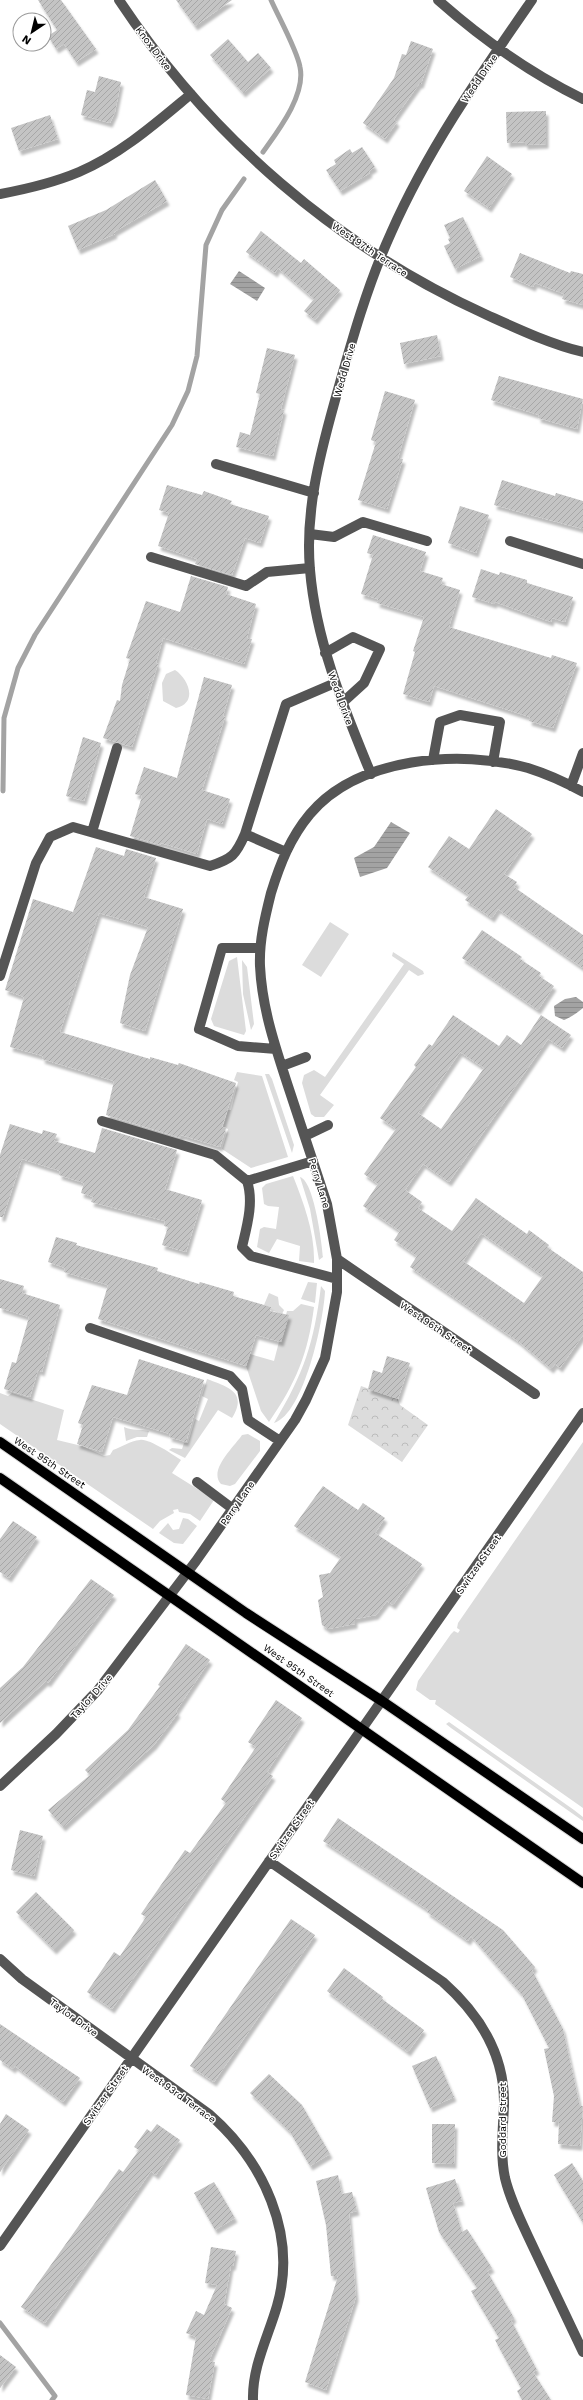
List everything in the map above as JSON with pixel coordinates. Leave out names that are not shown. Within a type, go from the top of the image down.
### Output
[{"type":"main road","name":"West 95th Street","points":[[0,1442],[246,1613],[382,1701],[583,1839]]},
{"type":"main road","name":"West 95th Street","points":[[0,1478],[583,1883]]},
{"type":"street","name":"Knox Drive","points":[[119,0],[164,63],[191,94]]},
{"type":"street","points":[[438,0],[464,24],[499,48],[583,99]]},
{"type":"street","name":"Wedd Drive","points":[[371,774],[335,683],[325,653],[314,605],[310,568],[310,534],[314,493],[324,441],[348,354],[390,233],[431,153],[450,121],[532,0]]},
{"type":"street","points":[[0,194],[38,186],[79,172],[100,161],[143,133],[191,94]]},
{"type":"street","name":"West 97th Terrace","points":[[191,94],[262,169],[306,205],[397,269],[448,297],[526,332],[583,352]]},
{"type":"street","points":[[216,464],[314,493]]},
{"type":"street","points":[[310,534],[334,537],[363,522],[427,541]]},
{"type":"street","points":[[510,541],[583,564]]},
{"type":"street","points":[[151,557],[246,586],[267,572],[310,568]]},
{"type":"street","points":[[325,653],[354,637],[380,649],[364,683],[342,703]]},
{"type":"street","points":[[0,976],[36,863],[50,837],[73,827],[210,866],[227,860],[238,850],[245,834],[286,704],[335,683]]},
{"type":"street","points":[[433,760],[440,722],[460,715],[500,722],[493,762]]},
{"type":"street","points":[[92,832],[117,748]]},
{"type":"street","points":[[572,786],[583,753]]},
{"type":"street","name":"Perry Lane","points":[[170,1596],[280,1442],[306,1400],[325,1358],[330,1336],[337,1279],[337,1260],[327,1204],[268,1024],[261,986],[260,948],[266,911],[280,863],[311,814],[332,794],[354,781],[371,774],[420,760],[462,759],[493,762],[527,768],[583,792]]},
{"type":"street","points":[[245,834],[286,852]]},
{"type":"street","points":[[260,948],[222,948],[199,1029],[238,1046],[276,1049]]},
{"type":"street","points":[[282,1066],[306,1057]]},
{"type":"street","points":[[102,1121],[216,1155],[247,1181],[250,1190],[249,1216],[242,1246],[251,1256],[337,1279]]},
{"type":"street","points":[[305,1136],[328,1125]]},
{"type":"street","points":[[247,1181],[313,1161]]},
{"type":"street","name":"West 96th Street","points":[[337,1260],[535,1394]]},
{"type":"street","points":[[90,1328],[230,1376],[242,1389],[248,1420],[280,1442]]},
{"type":"street","name":"Switzer Street","points":[[0,2246],[583,1413]]},
{"type":"street","points":[[197,1482],[232,1509]]},
{"type":"street","name":"Taylor Drive","points":[[0,1786],[56,1734],[98,1690],[170,1596]]},
{"type":"street","name":"Goddard Street","points":[[269,1860],[443,1982],[463,1999],[481,2023],[495,2050],[502,2076],[504,2104],[503,2163],[505,2178],[516,2211],[583,2352]]},
{"type":"street","name":"Taylor Drive","points":[[0,1959],[22,1978],[131,2059]]},
{"type":"street","name":"West 93rd Terrace","points":[[131,2059],[209,2114],[226,2130],[248,2155],[272,2200],[281,2245],[282,2272],[277,2304],[257,2367],[253,2400]]},
{"type":"green space","points":[[175,670],[184,679],[189,690],[187,701],[183,705],[176,708],[163,701],[162,683],[166,674]]},
{"type":"green space","points":[[330,922],[349,934],[321,977],[302,965]]},
{"type":"green space","points":[[393,952],[423,971],[424,974],[418,976],[409,970],[320,1095],[334,1105],[324,1117],[315,1117],[311,1114],[302,1083],[304,1075],[314,1070],[325,1077],[404,964],[392,956]]},
{"type":"green space","points":[[237,957],[246,1031],[244,1035],[214,1026],[211,1019],[229,961]]},
{"type":"green space","points":[[242,960],[247,967],[254,1024],[251,1030],[243,994]]},
{"type":"green space","points":[[237,1072],[262,1076],[288,1157],[251,1168],[222,1149],[228,1129],[223,1127],[228,1110],[231,1110],[238,1082],[234,1080]]},
{"type":"green space","points":[[265,1074],[269,1074],[272,1079],[294,1145],[292,1153]]},
{"type":"green space","points":[[293,1176],[305,1208],[311,1230],[314,1263],[299,1261],[300,1246],[277,1239],[269,1253],[257,1247],[260,1229],[264,1227],[276,1229],[279,1207],[264,1204],[262,1188],[266,1184]]},
{"type":"green space","points":[[300,1177],[305,1181],[309,1189],[316,1213],[323,1257],[319,1260],[310,1209]]},
{"type":"green space","points":[[308,1282],[317,1283],[315,1303],[301,1299]]},
{"type":"green space","points":[[321,1286],[325,1291],[321,1322],[303,1385],[294,1403],[285,1416],[274,1423],[293,1389],[306,1357],[315,1324]]},
{"type":"green space","points":[[269,1293],[278,1297],[279,1305],[284,1310],[282,1314],[270,1310],[271,1307],[264,1305]]},
{"type":"green space","points":[[301,1304],[314,1307],[304,1354],[294,1381],[269,1422],[261,1411],[246,1366],[250,1354],[274,1361],[287,1311],[293,1311]]},
{"type":"green space","points":[[207,1379],[228,1388],[237,1396],[238,1402],[232,1418],[218,1410],[185,1458],[169,1450],[172,1448],[182,1449],[184,1443],[188,1443],[195,1419],[199,1421],[208,1399],[202,1396]]},
{"type":"green space","points":[[361,1386],[398,1399],[400,1405],[428,1425],[402,1462],[348,1425]]},
{"type":"green space","points":[[0,1393],[8,1396],[12,1393],[64,1410],[57,1440],[82,1446],[104,1456],[110,1455],[113,1450],[129,1443],[140,1440],[149,1441],[181,1460],[172,1473],[214,1500],[200,1521],[190,1514],[179,1512],[178,1509],[173,1510],[174,1513],[160,1521],[153,1529],[0,1424]]},
{"type":"green space","points":[[124,1427],[149,1431],[147,1437],[137,1437],[126,1441]]},
{"type":"green space","points":[[248,1434],[260,1441],[260,1451],[235,1484],[230,1486],[221,1484],[218,1478],[220,1466],[228,1452],[242,1435]]},
{"type":"green space","points":[[583,1442],[583,1808],[435,1704],[436,1700],[430,1700],[416,1690],[418,1681],[451,1634],[454,1631],[458,1633],[460,1630],[457,1628],[458,1623]]},
{"type":"green space","points":[[183,1518],[188,1519],[197,1526],[183,1544],[174,1543],[159,1533],[168,1523],[173,1530],[179,1529]]},
{"type":"green space","points":[[449,1722],[574,1810],[583,1817],[583,1821],[451,1728],[446,1724]]},
{"type":"shaded area","points":[[239,271],[265,288],[257,301],[230,284]]},
{"type":"shaded area","points":[[391,822],[410,833],[387,868],[360,877],[354,858],[374,847]]},
{"type":"shaded area","points":[[576,997],[583,1002],[583,1008],[564,1020],[555,1016],[554,1006],[565,999]]},
{"type":"building","points":[[38,0],[61,0],[96,49],[76,62],[64,44],[56,49],[52,42],[52,33],[57,30],[52,22],[52,12],[46,12]]},
{"type":"building","points":[[176,0],[232,0],[195,26]]},
{"type":"building","points":[[228,39],[248,62],[258,53],[271,68],[243,93],[210,55]]},
{"type":"building","points":[[411,41],[433,49],[421,84],[419,84],[394,119],[397,122],[385,139],[363,123],[394,78],[402,54],[406,55]]},
{"type":"building","points":[[99,76],[121,82],[115,112],[110,123],[81,115],[87,90],[95,92]]},
{"type":"building","points":[[546,111],[546,144],[525,145],[525,142],[507,143],[506,112]]},
{"type":"building","points":[[50,115],[58,139],[19,151],[11,128]]},
{"type":"building","points":[[362,147],[375,167],[369,171],[370,173],[340,191],[326,170],[336,164],[334,160],[350,149],[352,153]]},
{"type":"building","points":[[487,156],[512,174],[489,208],[464,191]]},
{"type":"building","points":[[155,180],[167,201],[114,232],[115,234],[78,250],[68,226],[106,210]]},
{"type":"building","points":[[463,217],[481,256],[455,269],[444,246],[450,243],[448,239],[450,238],[444,225]]},
{"type":"building","points":[[261,231],[301,263],[304,259],[340,290],[315,320],[304,311],[314,299],[278,268],[275,273],[246,252]]},
{"type":"building","points":[[520,253],[570,273],[571,271],[583,274],[583,305],[562,299],[564,294],[535,283],[533,287],[510,277]]},
{"type":"building","points":[[437,335],[441,356],[404,364],[400,343]]},
{"type":"building","points":[[267,348],[295,355],[281,409],[284,410],[273,456],[236,447],[240,432],[250,435],[260,394],[256,393]]},
{"type":"building","points":[[499,376],[583,399],[577,429],[538,418],[539,415],[491,400]]},
{"type":"building","points":[[385,391],[415,400],[398,458],[403,459],[387,509],[358,500],[376,442],[371,440]]},
{"type":"building","points":[[502,480],[555,496],[556,493],[583,501],[583,529],[494,505]]},
{"type":"building","points":[[167,485],[202,495],[204,491],[232,501],[230,504],[269,516],[260,543],[245,538],[232,575],[195,564],[197,559],[158,546],[169,513],[159,510]]},
{"type":"building","points":[[460,506],[489,515],[476,553],[448,543]]},
{"type":"building","points":[[373,535],[426,552],[420,571],[443,578],[441,584],[460,590],[449,627],[551,658],[552,655],[577,663],[553,728],[529,721],[530,717],[434,686],[429,702],[403,694],[415,652],[413,651],[424,617],[377,603],[378,599],[361,594],[373,555],[367,553]]},
{"type":"building","points":[[481,569],[499,575],[500,572],[527,580],[527,583],[573,597],[565,622],[552,618],[551,622],[495,602],[494,604],[472,597]]},
{"type":"building","points":[[191,576],[228,587],[226,594],[256,604],[247,638],[252,639],[244,664],[163,638],[156,663],[158,664],[132,747],[103,738],[117,700],[120,701],[122,685],[130,659],[126,658],[146,601],[180,612]]},
{"type":"building","points":[[204,677],[232,685],[223,716],[225,717],[202,790],[230,799],[222,824],[207,819],[197,854],[161,843],[160,845],[130,836],[142,796],[135,794],[144,767],[177,778]]},
{"type":"building","points":[[83,737],[101,743],[84,801],[66,796]]},
{"type":"building","points":[[496,809],[532,834],[504,874],[517,882],[514,887],[583,935],[583,968],[498,909],[492,918],[465,900],[469,895],[428,867],[449,836],[469,849]]},
{"type":"building","points":[[96,847],[124,856],[126,849],[156,858],[144,897],[183,909],[145,1031],[120,1023],[130,975],[148,927],[99,913],[60,1032],[150,1059],[150,1057],[178,1065],[179,1063],[236,1083],[222,1127],[226,1128],[220,1147],[181,1135],[181,1138],[106,1115],[114,1081],[42,1059],[43,1056],[10,1047],[24,997],[5,990],[33,899],[73,912]]},
{"type":"building","points":[[482,930],[522,957],[520,959],[541,973],[539,976],[554,986],[538,1010],[462,958]]},
{"type":"building","points":[[453,1015],[499,1046],[507,1035],[521,1045],[541,1015],[571,1035],[562,1048],[548,1039],[449,1182],[423,1164],[405,1190],[422,1202],[418,1208],[452,1231],[476,1198],[527,1234],[529,1230],[549,1245],[547,1247],[583,1272],[583,1335],[560,1368],[555,1364],[551,1369],[519,1342],[410,1267],[417,1256],[394,1240],[400,1231],[363,1206],[378,1184],[364,1174],[396,1129],[380,1118],[416,1067],[414,1065],[429,1044],[432,1046]],"holes":[[[460,1052],[484,1068],[441,1129],[418,1113]],[[481,1233],[543,1276],[524,1303],[463,1261]]]},
{"type":"building","points":[[10,1124],[42,1134],[43,1130],[57,1134],[54,1141],[95,1153],[102,1128],[177,1150],[165,1189],[202,1200],[186,1252],[162,1245],[168,1227],[164,1226],[165,1221],[91,1202],[93,1197],[81,1193],[84,1183],[59,1175],[60,1171],[22,1159],[3,1217],[0,1217],[0,1155]]},
{"type":"building","points":[[56,1237],[77,1243],[76,1245],[158,1268],[157,1271],[199,1284],[200,1282],[234,1292],[233,1296],[271,1307],[270,1311],[289,1315],[281,1342],[256,1335],[246,1366],[98,1319],[108,1285],[64,1272],[65,1268],[48,1262]]},
{"type":"building","points":[[0,1279],[24,1286],[22,1293],[60,1305],[42,1372],[38,1370],[30,1397],[4,1389],[12,1362],[16,1363],[29,1317],[0,1308]]},
{"type":"building","points":[[387,1356],[410,1363],[398,1399],[368,1389],[373,1370],[382,1373]]},
{"type":"building","points":[[139,1359],[204,1380],[186,1442],[169,1437],[170,1434],[113,1417],[102,1452],[77,1444],[83,1425],[78,1423],[92,1385],[127,1395]]},
{"type":"building","points":[[323,1486],[358,1510],[363,1503],[385,1518],[375,1533],[422,1564],[393,1605],[387,1601],[376,1615],[355,1619],[355,1624],[328,1629],[322,1625],[318,1600],[323,1597],[319,1575],[330,1573],[341,1557],[294,1526]]},
{"type":"building","points":[[13,1521],[37,1537],[9,1578],[0,1572],[0,1539]]},
{"type":"building","points":[[91,1579],[114,1595],[48,1683],[46,1681],[0,1723],[0,1688],[23,1667]]},
{"type":"building","points":[[186,1644],[210,1660],[176,1711],[178,1713],[154,1745],[63,1827],[48,1810],[90,1775],[85,1770],[128,1730],[160,1686],[158,1685]]},
{"type":"building","points":[[276,1700],[302,1718],[267,1772],[273,1776],[112,2009],[87,1992],[114,1952],[120,1956],[146,1917],[141,1914],[185,1850],[190,1853],[226,1803],[221,1799],[256,1747],[248,1742]]},
{"type":"building","points":[[338,1818],[503,1930],[535,1967],[532,1970],[563,2029],[580,2106],[583,2106],[580,2146],[558,2144],[559,2122],[552,2122],[554,2096],[544,2049],[549,2048],[522,1995],[471,1936],[468,1941],[427,1912],[428,1910],[323,1841]]},
{"type":"building","points":[[20,1830],[43,1836],[34,1876],[11,1870]]},
{"type":"building","points":[[36,1892],[74,1930],[54,1950],[16,1912]]},
{"type":"building","points":[[291,1919],[315,1935],[214,2082],[190,2066]]},
{"type":"building","points":[[344,1968],[383,1997],[382,1999],[424,2030],[408,2052],[327,1991]]},
{"type":"building","points":[[0,2024],[80,2078],[63,2102],[15,2066],[13,2069],[0,2060]]},
{"type":"building","points":[[436,2056],[454,2097],[430,2108],[412,2066]]},
{"type":"building","points":[[269,2074],[302,2105],[330,2154],[310,2166],[290,2132],[250,2093]]},
{"type":"building","points":[[6,2114],[29,2130],[0,2172],[0,2124]]},
{"type":"building","points":[[157,2124],[180,2140],[156,2175],[151,2171],[45,2323],[21,2307],[119,2169],[123,2172],[139,2150],[134,2147],[147,2129],[151,2132]]},
{"type":"building","points":[[432,2124],[455,2124],[454,2164],[432,2163]]},
{"type":"building","points":[[572,2163],[583,2181],[583,2223],[554,2175]]},
{"type":"building","points":[[338,2175],[342,2194],[352,2192],[357,2211],[349,2213],[356,2297],[326,2390],[305,2382],[338,2276],[331,2276],[326,2225],[316,2181]]},
{"type":"building","points":[[455,2179],[462,2201],[453,2203],[462,2232],[467,2229],[492,2268],[487,2271],[514,2318],[511,2320],[537,2370],[533,2372],[551,2400],[522,2400],[517,2391],[521,2388],[495,2340],[499,2338],[471,2291],[477,2288],[439,2232],[426,2188]]},
{"type":"building","points":[[214,2182],[235,2218],[215,2230],[194,2193]]},
{"type":"building","points":[[211,2247],[236,2251],[233,2266],[231,2266],[224,2304],[232,2308],[209,2361],[215,2362],[208,2399],[186,2395],[196,2337],[186,2333],[196,2311],[204,2315],[217,2285],[205,2283]]},
{"type":"building","points":[[0,2355],[16,2367],[0,2388]]},
{"type":"waterway","points":[[263,152],[283,123],[295,101],[301,78],[300,67],[295,52],[271,0]]},
{"type":"waterway","points":[[3,791],[4,718],[18,668],[35,635],[172,425],[188,391],[197,356],[206,245],[222,210],[244,179]]},
{"type":"waterway","points":[[0,2323],[55,2396],[52,2400]]}]
